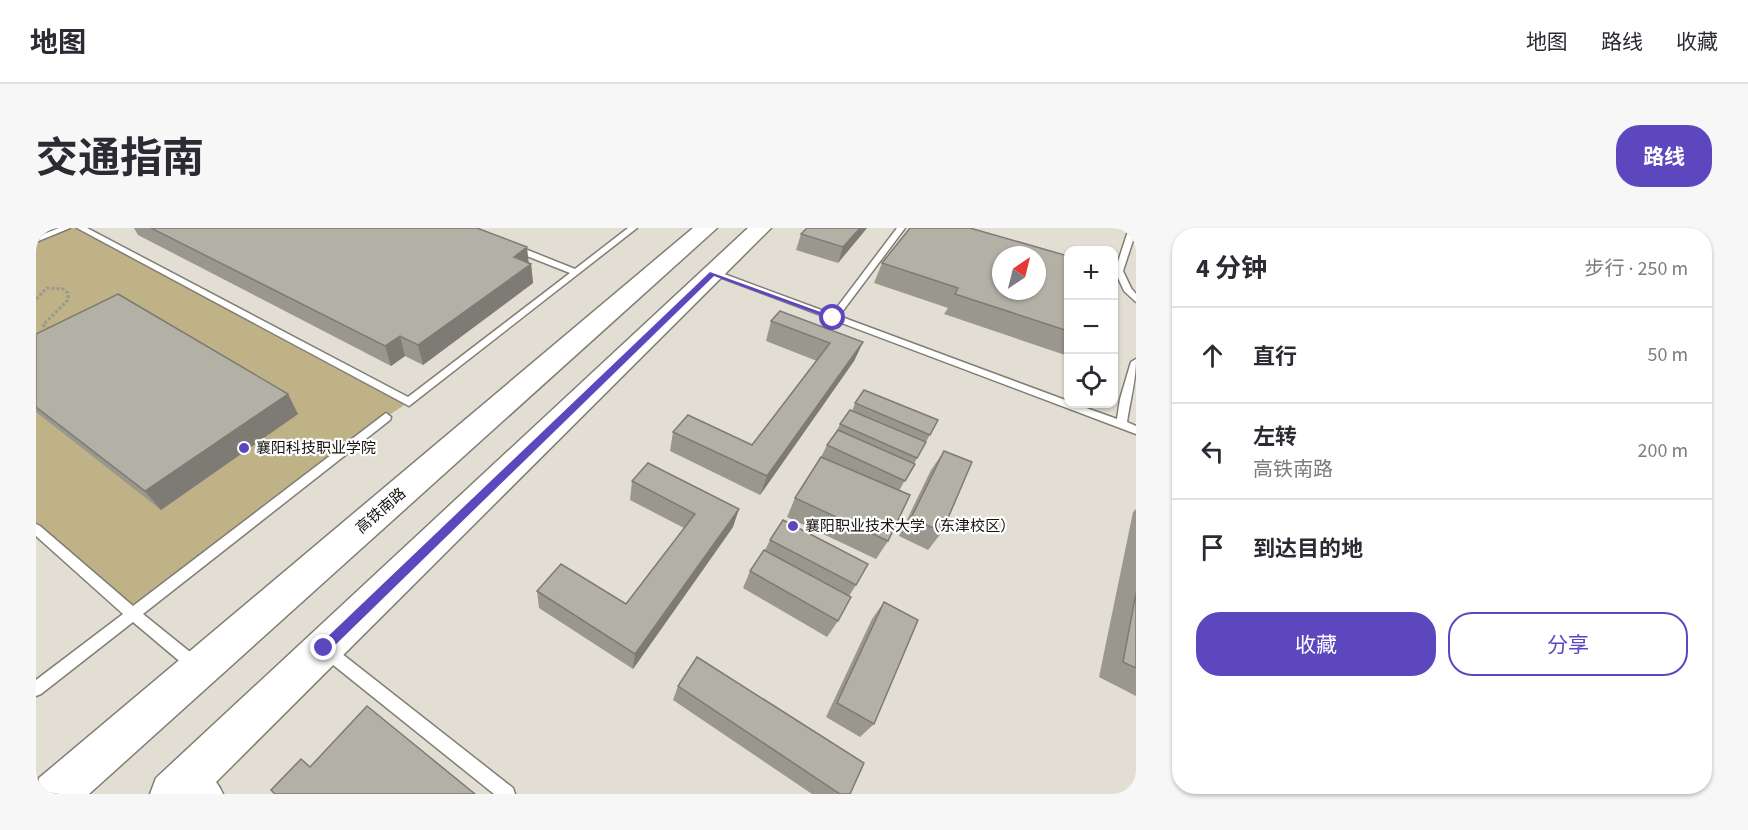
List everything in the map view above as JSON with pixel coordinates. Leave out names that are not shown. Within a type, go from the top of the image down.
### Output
[{"type":"main road","name":"高铁南路","points":[[55,794],[706,228]]},
{"type":"main road","points":[[194,787],[324,648],[760,228]]},
{"type":"lane","points":[[36,240],[66,228]]},
{"type":"lane","points":[[81,228],[409,402],[633,228]]},
{"type":"lane","points":[[833,318],[901,228]]},
{"type":"lane","points":[[1133,228],[1119,271],[1127,289],[1136,299]]},
{"type":"lane","points":[[504,244],[576,272]]},
{"type":"lane","points":[[713,273],[1136,430]]},
{"type":"lane","points":[[1121,425],[1125,399],[1136,362]]},
{"type":"lane","points":[[36,689],[386,417]]},
{"type":"lane","points":[[36,529],[199,669]]},
{"type":"lane","points":[[324,648],[507,794]]},
{"type":"path","points":[[36,299],[47,288],[63,289],[68,293],[68,300],[58,313],[43,325],[53,331]]},
{"type":"shaded area","points":[[66,228],[81,228],[409,402],[386,417],[133,614],[36,529],[36,240]]},
{"type":"building","points":[[151,228],[477,228],[527,247],[514,257],[531,264],[418,345],[400,336],[385,346]]},
{"type":"building","points":[[807,228],[860,228],[843,247],[801,234]]},
{"type":"building","points":[[910,228],[970,228],[1033,246],[992,246],[992,300],[1046,300],[1046,250],[1064,255],[1064,330],[955,294],[958,288],[882,263]]},
{"type":"building","points":[[118,294],[288,394],[145,491],[36,407],[36,334]]},
{"type":"building","points":[[780,311],[863,342],[767,476],[673,432],[688,415],[752,445],[830,343],[771,321]]},
{"type":"building","points":[[864,390],[938,420],[930,435],[855,403]]},
{"type":"building","points":[[850,410],[926,442],[917,458],[840,424]]},
{"type":"building","points":[[838,430],[915,464],[905,481],[827,445]]},
{"type":"building","points":[[944,451],[972,462],[942,532],[911,518]]},
{"type":"building","points":[[821,457],[910,495],[888,541],[795,498]]},
{"type":"building","points":[[648,463],[739,509],[635,654],[537,591],[561,564],[626,604],[695,514],[632,481]]},
{"type":"building","points":[[783,520],[868,564],[856,585],[770,540]]},
{"type":"building","points":[[764,550],[851,597],[838,621],[750,571]]},
{"type":"building","points":[[1136,593],[1136,668],[1123,662]]},
{"type":"building","points":[[884,602],[918,620],[874,724],[837,703]]},
{"type":"building","points":[[697,657],[864,763],[850,794],[840,794],[678,686]]},
{"type":"building","points":[[367,706],[475,794],[275,794],[271,790],[301,759],[310,767]]},
{"type":"place","name":"襄阳科技职业学院","points":[[244,448]]},
{"type":"place","name":"襄阳职业技术大学（东津校区）","points":[[793,526]]},
{"type":"route","points":[[324,648],[713,273],[833,318]]}]
